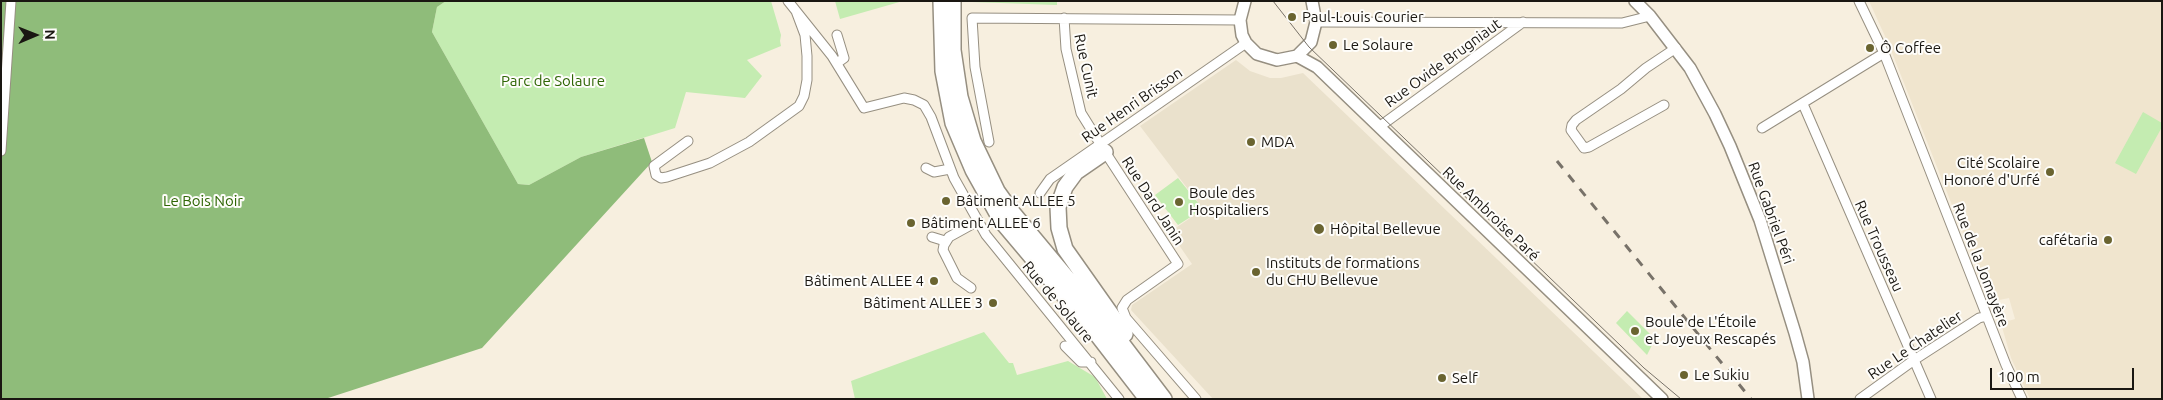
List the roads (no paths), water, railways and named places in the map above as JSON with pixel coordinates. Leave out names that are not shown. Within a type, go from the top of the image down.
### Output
[{"type":"highway","points":[[941,1],[943,71],[954,123],[973,170],[1002,222],[1099,336],[1147,399]]},
{"type":"highway","points":[[953,1],[953,50],[960,97],[973,141],[998,191],[1012,212],[1123,345],[1164,399]]},
{"type":"highway","points":[[1102,148],[1076,172],[1065,187],[1058,207],[1059,228],[1065,249],[1146,362],[1164,399]]},
{"type":"main road","points":[[1245,1],[1240,20],[1242,35],[1246,43],[1257,54],[1270,60],[1285,60],[1297,56],[1311,42],[1316,22],[1312,1]]},
{"type":"main road","name":"Rue Gabriel Péri","points":[[1635,1],[1676,48],[1690,68],[1715,114],[1760,220],[1803,362],[1808,399]]},
{"type":"main road","name":"Rue Ambroise Paré","points":[[1297,56],[1314,64],[1662,399]]},
{"type":"street","points":[[1,151],[12,1]]},
{"type":"street","name":"Rue de Solaure","points":[[788,1],[837,63],[864,108],[904,98],[924,105],[931,116],[950,169],[986,235],[1091,362],[1119,399]]},
{"type":"street","name":"Rue de la Jomayère","points":[[1860,1],[1884,53],[2006,365],[2022,399]]},
{"type":"street","points":[[688,141],[654,166],[656,175],[661,178],[710,163],[749,142],[799,106],[804,96],[807,80],[807,56],[805,35],[796,11]]},
{"type":"street","points":[[1316,22],[1622,23],[1650,16]]},
{"type":"street","points":[[989,142],[975,67],[972,18],[1240,20]]},
{"type":"street","name":"Rue Cunit","points":[[1064,18],[1066,49],[1082,113],[1102,148]]},
{"type":"street","name":"Rue Ovide Brugniaut","points":[[1379,127],[1523,22]]},
{"type":"street","points":[[837,35],[844,58],[837,63]]},
{"type":"street","name":"Rue Henri Brisson","points":[[1040,193],[1050,179],[1102,148],[1246,43]]},
{"type":"street","points":[[1664,105],[1589,147],[1584,148],[1571,130],[1576,120],[1621,90],[1646,68],[1676,48]]},
{"type":"street","points":[[1762,128],[1884,53]]},
{"type":"street","name":"Rue Trousseau","points":[[1802,104],[1931,399]]},
{"type":"street","name":"Rue Dard Janin","points":[[1102,148],[1178,264],[1127,300],[1122,308],[1126,318],[1196,399]]},
{"type":"street","points":[[930,168],[950,169]]},
{"type":"street","points":[[965,286],[951,275],[943,250],[949,237],[965,226],[978,221]]},
{"type":"street","points":[[932,237],[949,237],[961,240]]},
{"type":"street","name":"Rue Le Chatelier","points":[[1860,399],[1914,360],[1980,318],[1987,316]]},
{"type":"street","points":[[1068,351],[1080,362],[1091,362]]},
{"type":"tram line","points":[[1273,1],[1309,47],[1644,368],[1681,399]]},
{"type":"railway","points":[[1557,161],[1751,399]]},
{"type":"place","name":"Paul-Louis Courier","points":[[1292,17]]},
{"type":"place","name":"Le Solaure","points":[[1333,45]]},
{"type":"place","name":"Ô Coffee","points":[[1870,48]]},
{"type":"place","name":"MDA","points":[[1251,142]]},
{"type":"place","name":"Cité Scolaire Honoré d'Urfé","points":[[2050,172]]},
{"type":"place","name":"Bâtiment ALLEE 5","points":[[946,201]]},
{"type":"place","name":"Boule des Hospitaliers","points":[[1179,202]]},
{"type":"place","name":"Bâtiment ALLEE 6","points":[[911,223]]},
{"type":"place","name":"Hôpital Bellevue","points":[[1319,229]]},
{"type":"place","name":"cafétaria","points":[[2108,240]]},
{"type":"place","name":"Instituts de formations du CHU Bellevue","points":[[1256,272]]},
{"type":"place","name":"Bâtiment ALLEE 4","points":[[934,281]]},
{"type":"place","name":"Bâtiment ALLEE 3","points":[[993,303]]},
{"type":"place","name":"Boule de L'Étoile et Joyeux Rescapés","points":[[1635,331]]},
{"type":"place","name":"Le Sukiu","points":[[1684,375]]},
{"type":"place","name":"Self","points":[[1442,378]]},
{"type":"park label","name":"Parc de Solaure","points":[[553,81]]},
{"type":"park label","name":"Le Bois Noir","points":[[203,201]]}]
